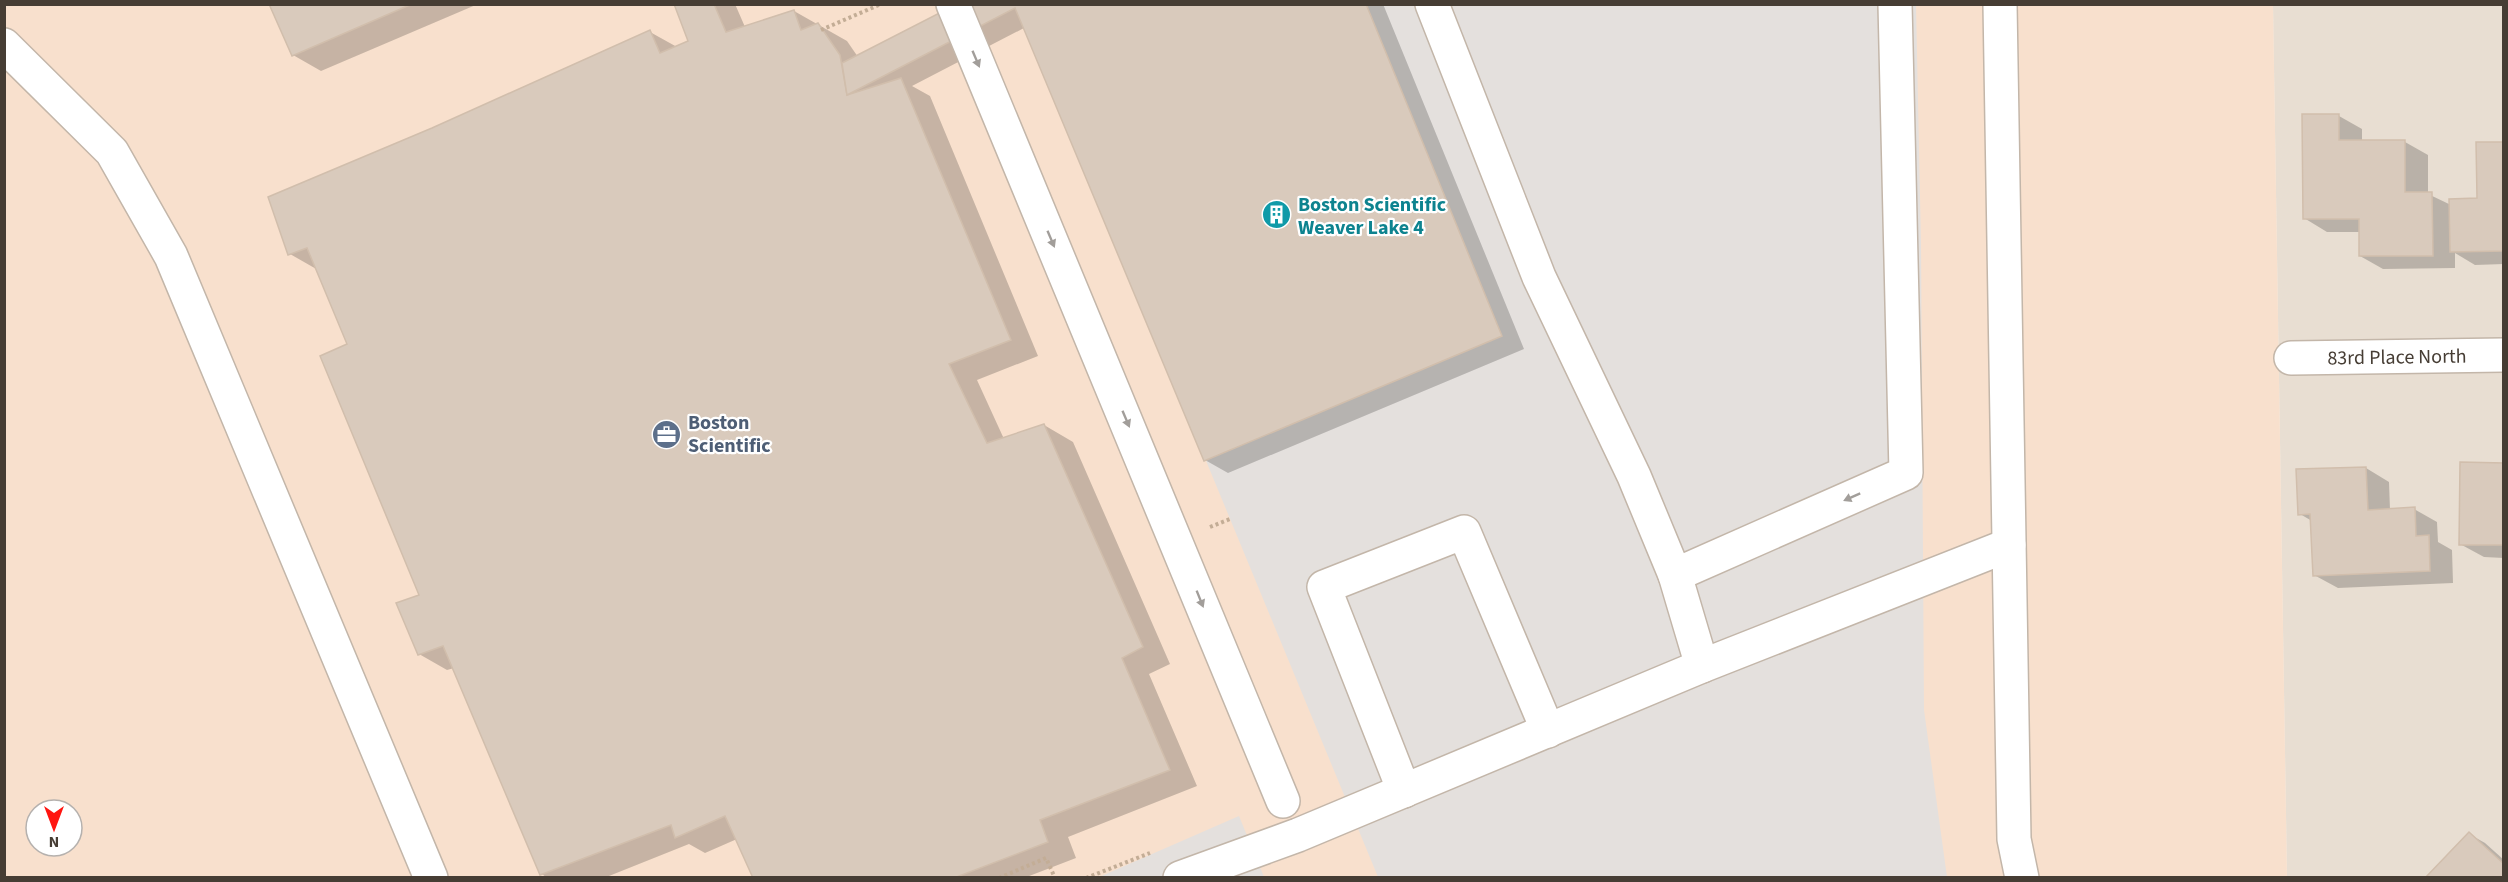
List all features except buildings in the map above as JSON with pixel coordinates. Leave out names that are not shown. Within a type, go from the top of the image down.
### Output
[{"type":"street","points":[[954,4],[1283,801]]},
{"type":"street","points":[[1432,4],[1539,277],[1634,476],[1675,575],[1702,666]]},
{"type":"street","points":[[1675,575],[1906,473],[1895,4]]},
{"type":"street","points":[[2000,4],[2014,839],[2022,878]]},
{"type":"street","points":[[4,45],[112,152],[171,256],[431,878]]},
{"type":"street","name":"83rd Place North","points":[[2291,358],[2504,355]]},
{"type":"street","points":[[1404,791],[1324,587],[1464,532],[1548,731]]},
{"type":"street","points":[[1180,878],[1298,835],[1702,666],[2009,545]]},
{"type":"path","points":[[821,30],[881,4]]},
{"type":"path","points":[[999,878],[1046,858],[1054,878]]},
{"type":"shaded area","points":[[1054,4],[1916,5],[1921,244],[1924,710],[1947,877],[1378,877],[1033,42]]},
{"type":"shaded area","points":[[5,5],[2273,5],[2287,877],[5,878]]},
{"type":"shaded area","points":[[2273,5],[2503,5],[2503,877],[2287,877]]},
{"type":"shaded area","points":[[1239,816],[1264,877],[1097,878]]},
{"type":"place","name":"Boston Scientific Weaver Lake 4","points":[[1277,215]]},
{"type":"place","name":"Boston Scientific","points":[[667,434]]}]
